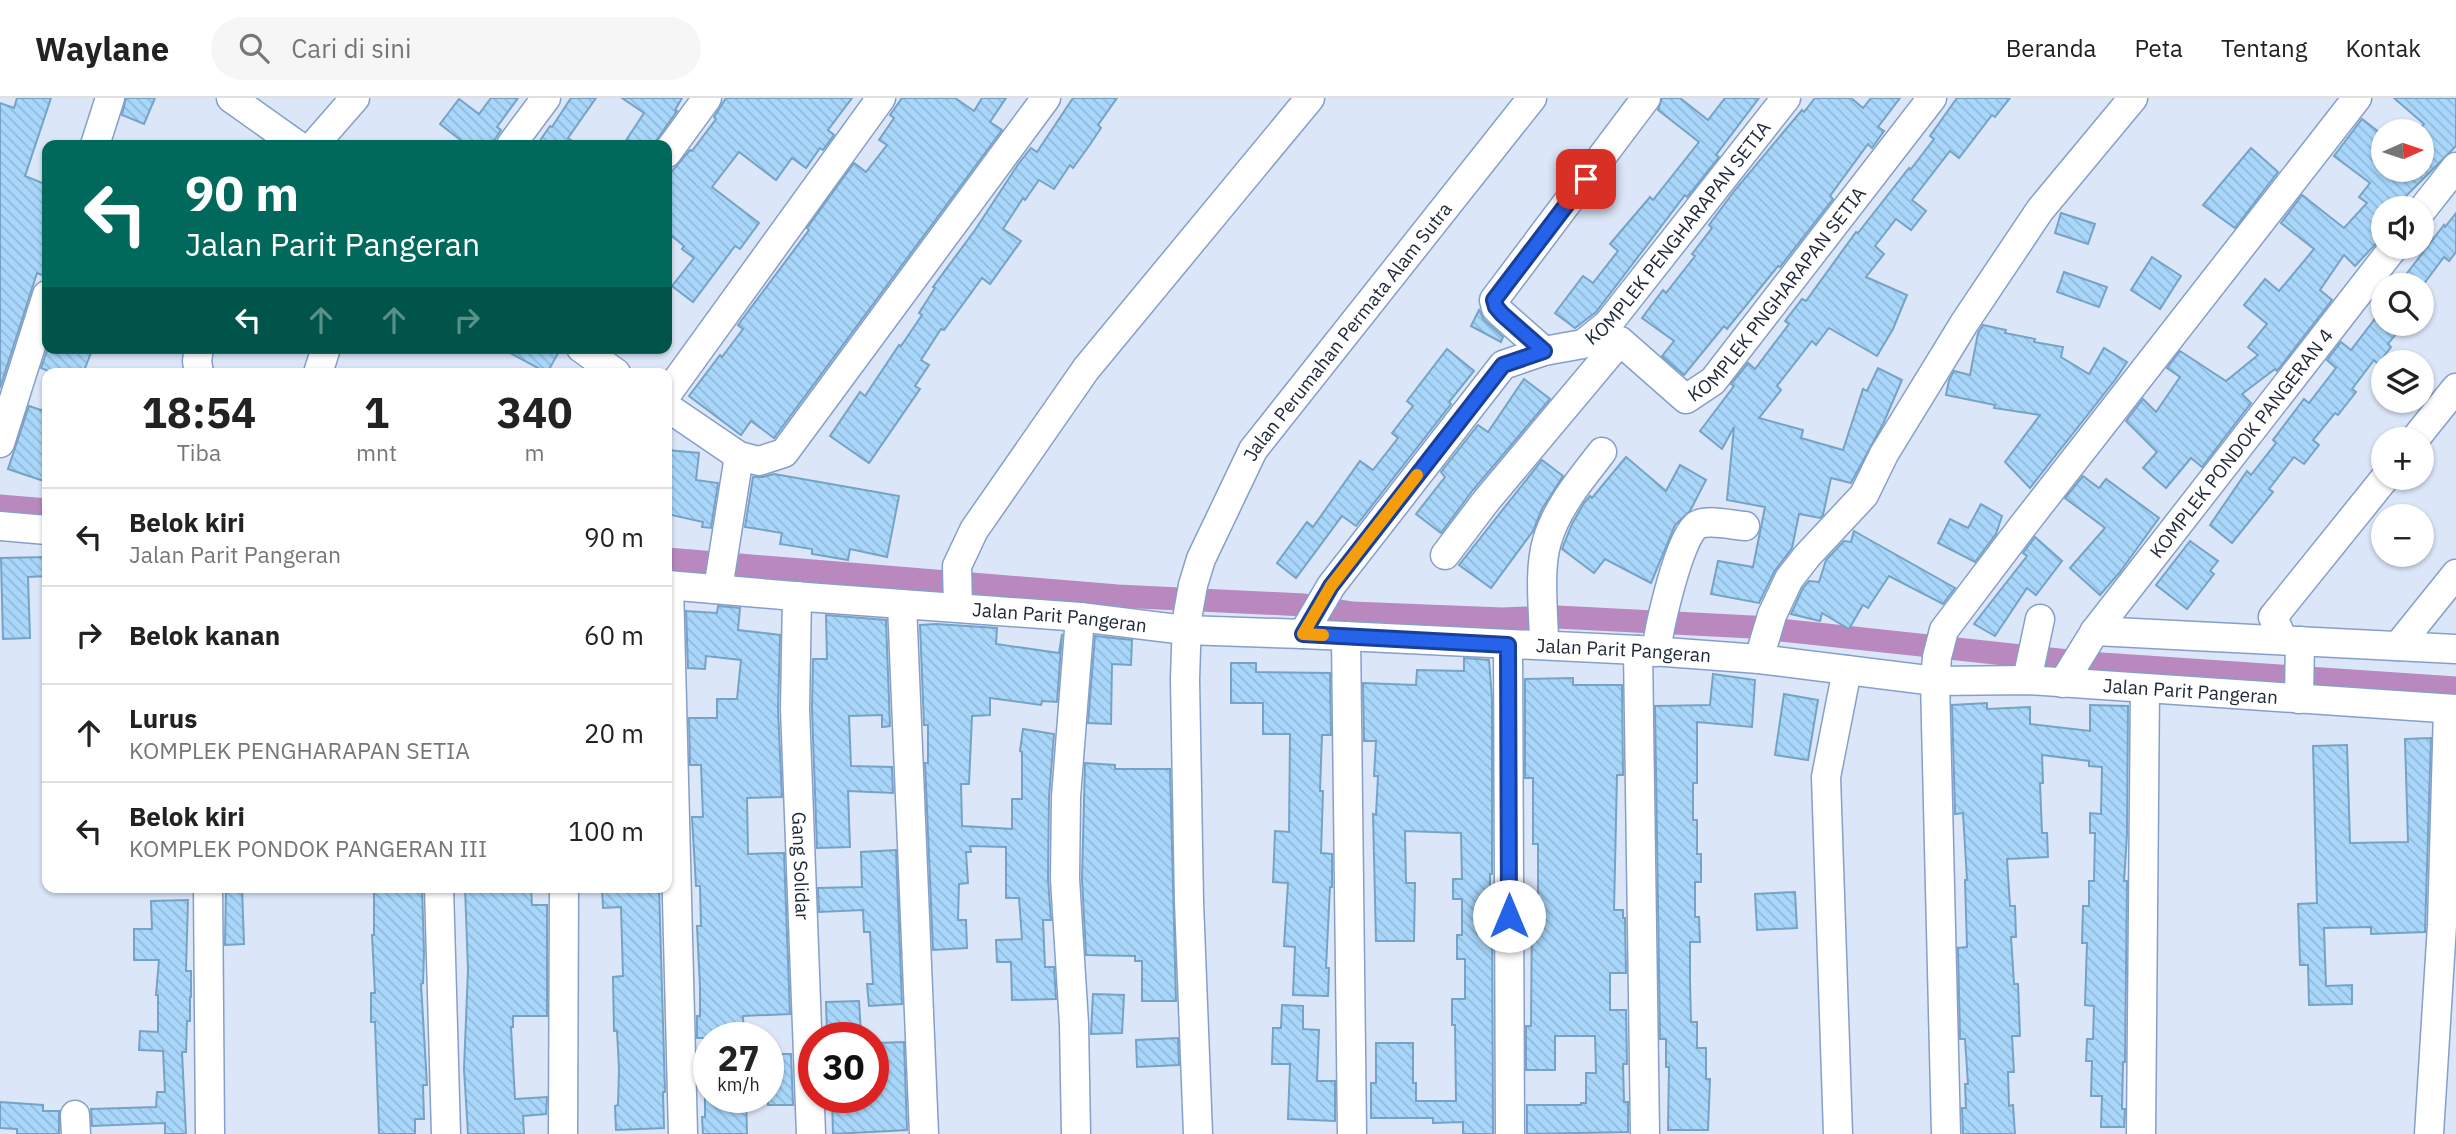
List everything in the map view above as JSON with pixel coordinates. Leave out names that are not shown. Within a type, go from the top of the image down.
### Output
[{"type":"street","points":[[97,140],[110,98]]},
{"type":"street","points":[[318,140],[355,98]]},
{"type":"street","points":[[515,140],[546,98]]},
{"type":"street","points":[[672,146],[707,98]]},
{"type":"street","points":[[672,387],[881,98]]},
{"type":"street","points":[[672,410],[739,456],[759,461],[784,453],[1045,98]]},
{"type":"street","points":[[957,601],[957,566],[975,530],[1086,369],[1310,98]]},
{"type":"street","name":"Jalan Perumahan Permata Alam Sutra","points":[[1198,1134],[1189,902],[1186,625],[1193,584],[1201,559],[1253,450],[1532,98]]},
{"type":"street","points":[[1544,351],[1502,314],[1494,300],[1646,98]]},
{"type":"street","name":"KOMPLEK PENGHARAPAN SETIA","points":[[1306,628],[1331,586],[1503,365],[1544,351],[1583,344],[1608,324],[1786,98]]},
{"type":"street","name":"KOMPLEK PNGHARAPAN SETIA","points":[[1445,555],[1486,501],[1620,341],[1686,399],[1713,381],[1932,98]]},
{"type":"street","points":[[1760,654],[1772,615],[1789,579],[1864,495],[1884,454],[1965,322],[2040,210],[2133,98]]},
{"type":"street","points":[[1946,1134],[1939,656],[2022,527],[2357,98]]},
{"type":"street","points":[[242,101],[263,136]]},
{"type":"street","points":[[2433,196],[2456,167]]},
{"type":"street","name":"KOMPLEK PONDOK PANGERAN 4","points":[[2066,676],[2092,634],[2385,259]]},
{"type":"street","points":[[0,443],[42,311]]},
{"type":"street","points":[[590,354],[610,368]]},
{"type":"street","points":[[2425,427],[2456,388]]},
{"type":"street","points":[[1544,639],[1543,598],[1547,541],[1567,498],[1602,452]]},
{"type":"street","points":[[719,582],[739,456]]},
{"type":"street","points":[[2299,699],[2292,641],[2273,617],[2375,490]]},
{"type":"street","points":[[1645,1134],[1654,638],[1678,564],[1694,526],[1703,523],[1745,526]]},
{"type":"street","points":[[0,526],[42,530]]},
{"type":"street","points":[[2398,646],[2456,574]]},
{"type":"street","name":"Jalan Parit Pangeran","points":[[672,585],[719,582],[797,596],[902,604],[957,601],[1080,617],[1186,625],[1306,628],[1346,636],[1508,645],[1544,639],[1654,638],[1846,670],[1939,656],[2027,680],[2066,676],[2146,688],[2452,709]]},
{"type":"street","name":"Gang Solidar","points":[[797,596],[795,709],[811,1134]]},
{"type":"street","points":[[902,604],[923,1134]]},
{"type":"street","points":[[1076,1134],[1074,1024],[1065,879],[1066,797],[1080,617]]},
{"type":"street","points":[[2027,680],[2038,630]]},
{"type":"street","points":[[2092,634],[2455,649]]},
{"type":"street","points":[[1346,636],[1352,1134]]},
{"type":"street","points":[[1508,645],[1510,1134]]},
{"type":"street","points":[[1838,1134],[1826,777],[1846,670]]},
{"type":"street","points":[[2140,1134],[2146,688]]},
{"type":"street","points":[[2429,1134],[2452,709]]},
{"type":"street","points":[[672,731],[683,1134]]},
{"type":"street","points":[[208,893],[210,1134]]},
{"type":"street","points":[[439,893],[446,1134]]},
{"type":"street","points":[[564,893],[564,1134]]},
{"type":"building","points":[[17,98],[51,98],[25,176],[42,183],[42,275],[37,273],[0,388],[0,103],[14,108]]},
{"type":"building","points":[[126,98],[155,98],[144,124],[122,115]]},
{"type":"building","points":[[491,98],[518,98],[497,127],[501,130],[494,140],[461,140],[440,124],[459,99],[479,114]]},
{"type":"building","points":[[571,98],[596,98],[568,138],[571,140],[540,140],[550,126],[552,127]]},
{"type":"building","points":[[622,98],[682,98],[675,110],[677,111],[657,140],[626,140],[644,113]]},
{"type":"building","points":[[726,98],[852,98],[828,130],[834,135],[823,150],[820,148],[806,168],[792,158],[776,180],[739,152],[712,187],[759,223],[740,249],[735,246],[693,302],[672,286],[694,258],[672,236],[672,171],[690,150],[692,151],[716,119],[714,117]]},
{"type":"building","points":[[902,98],[955,98],[974,111],[982,98],[1006,98],[990,122],[1002,130],[774,438],[751,421],[741,435],[689,396],[743,329],[738,325],[809,230],[807,228],[854,163],[866,172],[887,145],[879,140],[894,118],[890,115]]},
{"type":"building","points":[[1073,98],[1117,98],[1098,125],[1101,128],[1089,146],[1073,168],[1070,165],[1054,189],[1039,180],[1025,200],[1023,198],[1003,229],[1021,241],[990,284],[982,278],[944,330],[941,329],[921,360],[929,365],[915,386],[920,389],[869,463],[830,436],[860,392],[865,396],[899,345],[901,346],[922,315],[919,313],[935,288],[933,287],[1019,163],[1031,148],[1037,152]]},
{"type":"building","points":[[1662,98],[1680,98],[1708,120],[1725,98],[1759,98],[1716,155],[1719,157],[1687,197],[1685,195],[1596,312],[1575,328],[1555,313],[1583,276],[1593,283],[1618,251],[1610,244],[1650,197],[1653,200],[1699,142],[1658,110]]},
{"type":"building","points":[[1815,98],[1851,98],[1863,108],[1871,98],[1900,98],[1878,127],[1884,131],[1872,148],[1868,144],[1830,196],[1833,199],[1780,267],[1778,266],[1727,329],[1724,326],[1684,375],[1662,356],[1674,341],[1642,318],[1663,290],[1666,293],[1695,256],[1692,254],[1712,228],[1709,225],[1735,190]]},
{"type":"building","points":[[1957,98],[2010,98],[1995,117],[1992,115],[1959,158],[1950,151],[1912,200],[1926,211],[1911,230],[1896,219],[1875,246],[1884,254],[1866,277],[1907,295],[1893,329],[1877,356],[1829,328],[1816,345],[1812,341],[1777,386],[1781,390],[1759,418],[1803,430],[1801,438],[1843,450],[1863,389],[1867,391],[1878,368],[1902,380],[1883,424],[1851,483],[1831,478],[1823,515],[1820,518],[1799,514],[1792,548],[1774,572],[1759,603],[1711,594],[1718,561],[1753,567],[1765,507],[1727,500],[1734,427],[1722,449],[1700,431],[1734,386],[1731,384],[1748,363],[1755,369],[1789,324],[1785,321],[1802,299],[1806,301],[1856,232],[1858,233],[1909,168],[1911,169],[1934,139],[1930,136]]},
{"type":"building","points":[[2394,98],[2456,98],[2456,146],[2434,168],[2434,119],[2418,119]]},
{"type":"building","points":[[2362,119],[2371,126],[2371,182],[2420,182],[2406,196],[2371,196],[2371,249],[2355,266],[2344,255],[2320,290],[2332,300],[2277,371],[2275,369],[2242,394],[2251,403],[2202,467],[2191,458],[2166,488],[2143,468],[2157,452],[2126,421],[2143,399],[2156,412],[2180,377],[2167,368],[2180,351],[2226,381],[2258,355],[2248,347],[2267,324],[2244,305],[2265,279],[2279,291],[2314,249],[2281,223],[2302,195],[2344,228],[2367,203],[2359,197],[2370,183],[2334,156]]},
{"type":"building","points":[[2251,148],[2278,172],[2235,228],[2203,205]]},
{"type":"building","points":[[2061,213],[2095,224],[2088,244],[2055,233]]},
{"type":"building","points":[[2456,213],[2456,252],[2449,261],[2444,257],[2432,273],[2407,273],[2418,259],[2434,259],[2434,238],[2444,225],[2445,227]]},
{"type":"building","points":[[2152,257],[2181,276],[2160,309],[2131,290]]},
{"type":"building","points":[[2064,272],[2107,287],[2099,307],[2057,292]]},
{"type":"building","points":[[1479,310],[1484,320],[1503,337],[1501,342],[1471,326]]},
{"type":"building","points":[[2371,324],[2371,336],[2394,336],[2388,344],[2391,347],[2389,350],[2371,350],[2371,364],[2352,389],[2356,392],[2313,440],[2319,445],[2304,464],[2294,457],[2269,489],[2273,492],[2232,543],[2210,525],[2247,471],[2251,475],[2276,443],[2273,440],[2304,399],[2309,403],[2336,368],[2327,360],[2341,342],[2351,350]]},
{"type":"building","points":[[1983,325],[2035,339],[2034,342],[2063,347],[2061,357],[2089,374],[2104,348],[2127,362],[2030,488],[2005,462],[2040,415],[1994,408],[1995,405],[1946,395],[1954,371],[1970,375],[1978,333]]},
{"type":"building","points":[[1447,349],[1474,371],[1356,526],[1342,516],[1296,578],[1277,563],[1307,522],[1313,527],[1360,461],[1373,470],[1398,438],[1392,433],[1413,406],[1407,401]]},
{"type":"building","points":[[46,354],[91,354],[85,368],[41,368]]},
{"type":"building","points":[[512,354],[558,354],[550,368],[538,368]]},
{"type":"building","points":[[1524,379],[1550,399],[1473,490],[1441,533],[1416,514],[1445,477],[1441,472],[1478,425],[1488,432]]},
{"type":"building","points":[[29,406],[42,410],[42,480],[8,469]]},
{"type":"building","points":[[672,450],[699,453],[696,480],[718,483],[711,528],[702,527],[703,522],[672,515]]},
{"type":"building","points":[[1626,457],[1666,491],[1680,465],[1706,480],[1690,511],[1675,525],[1651,583],[1605,559],[1594,573],[1562,549],[1584,503],[1590,496],[1592,498]]},
{"type":"building","points":[[1542,460],[1563,476],[1542,509],[1533,531],[1491,588],[1459,565]]},
{"type":"building","points":[[774,474],[899,496],[887,557],[850,549],[848,560],[812,554],[812,549],[780,544],[782,533],[745,527],[753,477]]},
{"type":"building","points":[[2083,476],[2099,488],[2106,479],[2159,518],[2100,595],[2070,568],[2105,528],[2065,498]]},
{"type":"building","points":[[1981,504],[2002,516],[1996,534],[1975,562],[1938,543],[1950,519],[1968,528]]},
{"type":"building","points":[[1854,531],[1955,588],[1943,604],[1889,576],[1868,608],[1863,605],[1849,629],[1822,613],[1820,621],[1791,614],[1803,588],[1809,581],[1819,582],[1826,560],[1844,541],[1851,542]]},
{"type":"building","points":[[2035,537],[2062,561],[2036,595],[2027,588],[1995,636],[1974,624],[2027,556],[2023,553]]},
{"type":"building","points":[[2190,541],[2218,561],[2210,571],[2214,574],[2187,609],[2156,585]]},
{"type":"building","points":[[42,557],[42,576],[28,577],[30,638],[3,639],[1,558]]},
{"type":"building","points":[[718,606],[740,608],[738,630],[780,635],[778,710],[782,797],[747,798],[748,854],[784,853],[790,1014],[743,1016],[743,1022],[697,1022],[697,1016],[700,1016],[700,987],[697,926],[701,926],[700,886],[696,886],[692,817],[703,817],[701,765],[690,765],[689,718],[717,718],[717,699],[737,699],[741,660],[706,656],[705,669],[688,668],[686,611],[717,613]]},
{"type":"building","points":[[826,615],[886,620],[890,726],[882,727],[882,715],[849,716],[851,766],[892,767],[893,793],[848,791],[850,847],[817,848],[813,659],[827,659]]},
{"type":"building","points":[[920,625],[997,628],[996,644],[1059,653],[1062,634],[1057,702],[1042,701],[1041,705],[990,698],[990,715],[972,716],[969,784],[961,784],[962,826],[1012,829],[1012,799],[1022,799],[1020,751],[1023,729],[1054,734],[1049,797],[1048,879],[1051,920],[1043,920],[1045,967],[1054,967],[1056,999],[1012,1000],[1011,962],[997,962],[996,940],[1022,939],[1019,898],[1006,898],[1006,847],[970,846],[971,852],[966,852],[968,883],[959,884],[958,920],[966,920],[967,948],[933,950],[925,763],[928,763],[928,725],[924,725]]},
{"type":"building","points":[[1095,636],[1132,640],[1131,665],[1112,664],[1111,724],[1088,723]]},
{"type":"building","points":[[1464,658],[1489,660],[1492,699],[1490,909],[1493,1134],[1463,1134],[1463,1122],[1433,1123],[1433,1118],[1371,1118],[1371,1083],[1376,1083],[1376,1043],[1413,1043],[1416,1101],[1456,1101],[1452,999],[1465,999],[1465,959],[1457,959],[1457,935],[1462,935],[1462,899],[1453,899],[1453,879],[1462,879],[1461,833],[1405,831],[1406,883],[1415,883],[1414,941],[1376,941],[1373,814],[1376,815],[1378,776],[1374,776],[1376,741],[1364,741],[1363,683],[1416,685],[1417,670],[1464,671]]},
{"type":"building","points":[[1231,663],[1256,663],[1256,672],[1330,673],[1331,735],[1322,735],[1320,791],[1323,791],[1321,853],[1332,854],[1326,968],[1329,968],[1328,996],[1293,995],[1295,947],[1284,946],[1288,883],[1273,882],[1275,831],[1289,832],[1290,734],[1263,734],[1263,703],[1231,703]]},
{"type":"building","points":[[1713,674],[1755,680],[1752,727],[1697,722],[1697,783],[1693,783],[1693,820],[1697,820],[1697,854],[1701,854],[1701,882],[1695,882],[1695,917],[1699,917],[1700,942],[1690,942],[1691,1022],[1697,1022],[1697,1048],[1706,1048],[1706,1079],[1710,1079],[1708,1130],[1668,1130],[1669,1067],[1666,1067],[1666,1039],[1660,1039],[1655,706],[1710,705]]},
{"type":"building","points":[[1573,678],[1573,685],[1622,685],[1623,775],[1617,775],[1614,910],[1623,910],[1625,918],[1626,973],[1610,973],[1610,1010],[1626,1010],[1627,1064],[1623,1064],[1624,1102],[1628,1102],[1628,1132],[1527,1134],[1527,1105],[1586,1103],[1586,1073],[1596,1073],[1595,1036],[1555,1036],[1555,1070],[1526,1070],[1526,1026],[1531,1026],[1532,907],[1538,907],[1538,844],[1533,844],[1533,778],[1525,778],[1525,679]]},
{"type":"building","points":[[1784,694],[1818,700],[1808,760],[1775,755]]},
{"type":"building","points":[[1987,703],[1987,709],[2030,707],[2030,724],[2090,731],[2090,705],[2128,706],[2124,881],[2127,881],[2122,1109],[2125,1109],[2124,1127],[2101,1127],[2102,1096],[2091,1096],[2092,1061],[2086,1061],[2087,1039],[2093,1039],[2094,1006],[2085,1005],[2087,943],[2082,943],[2083,906],[2089,906],[2089,881],[2094,881],[2095,833],[2090,833],[2090,813],[2101,814],[2102,767],[2089,766],[2089,761],[2042,755],[2042,833],[2047,833],[2048,857],[2007,859],[2010,906],[2015,906],[2016,937],[2011,937],[2014,984],[2018,984],[2020,1036],[2012,1036],[2014,1072],[2008,1072],[2009,1106],[2013,1105],[2015,1134],[1963,1134],[1962,1108],[1966,1108],[1965,1084],[1968,1084],[1965,1039],[1960,1039],[1958,948],[1967,947],[1967,880],[1963,813],[1955,814],[1952,705]]},
{"type":"building","points":[[2431,738],[2425,932],[2371,934],[2371,927],[2324,928],[2326,986],[2352,985],[2352,1004],[2309,1005],[2308,965],[2300,965],[2298,904],[2317,903],[2313,746],[2347,745],[2350,843],[2408,842],[2405,739]]},
{"type":"building","points":[[1085,763],[1115,765],[1115,769],[1170,769],[1176,1001],[1142,1001],[1142,961],[1135,961],[1135,956],[1086,955],[1082,879]]},
{"type":"building","points":[[896,850],[902,1004],[869,1006],[867,984],[873,984],[870,932],[864,932],[863,910],[819,912],[818,888],[862,887],[861,852]]},
{"type":"building","points":[[1795,892],[1797,928],[1757,930],[1755,894]]},
{"type":"building","points":[[226,893],[242,893],[244,944],[225,945]]},
{"type":"building","points":[[374,893],[422,893],[424,952],[421,984],[427,1085],[423,1085],[424,1119],[415,1119],[415,1134],[379,1134],[375,1022],[371,1022],[371,993],[375,993]]},
{"type":"building","points":[[465,893],[531,893],[532,905],[547,905],[547,1016],[513,1016],[511,1027],[515,1099],[547,1097],[546,1114],[523,1116],[524,1134],[468,1134],[464,1069],[468,970]]},
{"type":"building","points":[[602,893],[659,893],[664,1128],[616,1130],[615,1106],[618,1105],[619,1069],[617,1031],[614,1031],[613,977],[623,976],[621,907],[603,908]]},
{"type":"building","points":[[188,900],[186,971],[191,971],[191,997],[186,1052],[182,1052],[186,1134],[165,1134],[165,1123],[92,1126],[91,1109],[156,1107],[157,1092],[165,1092],[163,1051],[139,1050],[140,1031],[158,1032],[156,995],[159,960],[134,960],[134,929],[152,929],[151,901]]},
{"type":"building","points":[[1093,994],[1124,995],[1122,1033],[1091,1034]]},
{"type":"building","points":[[859,1001],[860,1022],[827,1022],[826,1002]]},
{"type":"building","points":[[1282,1005],[1303,1006],[1303,1029],[1319,1030],[1317,1081],[1335,1081],[1335,1121],[1288,1119],[1290,1064],[1272,1064],[1273,1028],[1281,1028]]},
{"type":"building","points":[[1178,1038],[1179,1065],[1137,1067],[1136,1040]]},
{"type":"building","points":[[904,1042],[907,1130],[833,1134],[832,1113],[889,1113],[889,1043]]},
{"type":"building","points":[[784,1054],[791,1054],[793,1105],[784,1105]]},
{"type":"building","points":[[0,1102],[43,1105],[43,1111],[59,1111],[59,1134],[17,1134],[17,1129],[0,1128]]},
{"type":"building","points":[[705,1113],[746,1113],[747,1134],[703,1134],[702,1117],[705,1117]]},
{"type":"waterway","points":[[0,506],[42,510]]},
{"type":"waterway","points":[[672,559],[1118,596],[1304,605],[1352,613],[1502,619],[1557,617],[1752,627],[2087,663],[2456,688]]},
{"type":"slow traffic","points":[[1323,635],[1303,634],[1331,586],[1417,475]]},
{"type":"route","points":[[1509,916],[1508,645],[1303,634],[1331,586],[1503,365],[1544,351],[1502,314],[1494,300],[1586,179]]}]
